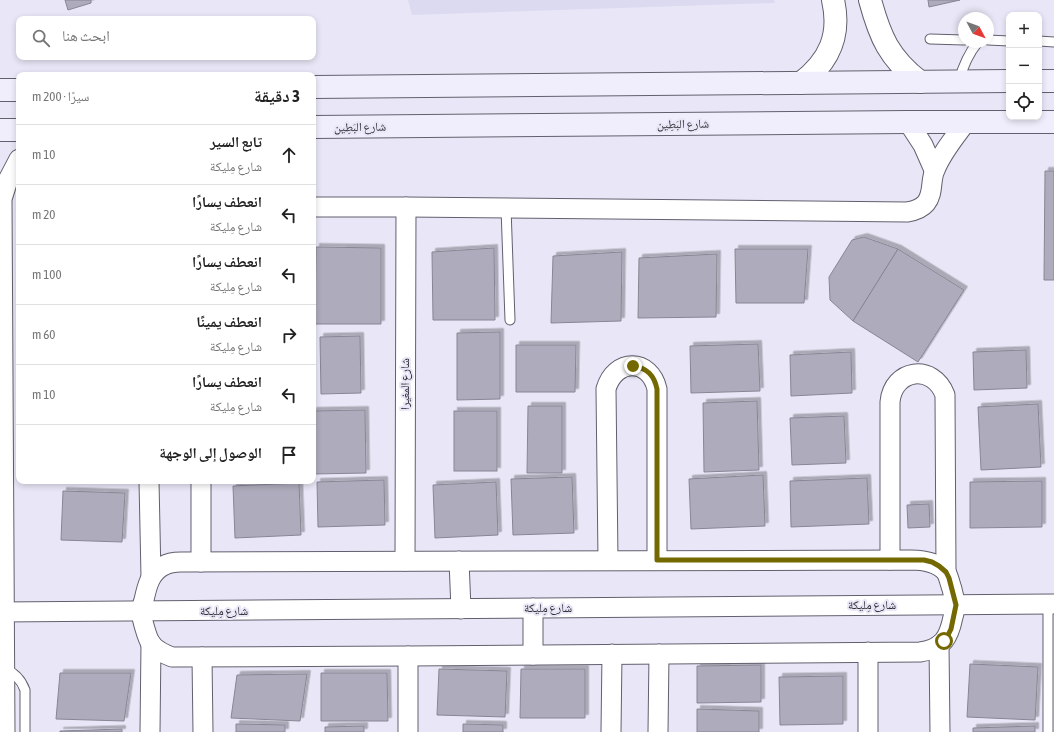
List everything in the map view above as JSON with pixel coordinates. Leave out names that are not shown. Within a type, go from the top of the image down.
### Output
[{"type":"main road","points":[[316,88],[1006,81]]},
{"type":"main road","points":[[1042,81],[1054,81]]},
{"type":"main road","points":[[0,90],[16,90]]},
{"type":"main road","name":"شارع البَطِين","points":[[316,127],[1054,122]]},
{"type":"main road","points":[[0,130],[16,130]]},
{"type":"street","points":[[801,83],[811,76],[819,67],[831,46],[836,23],[833,0]]},
{"type":"street","points":[[870,0],[876,22],[886,45],[901,66],[920,82]]},
{"type":"street","points":[[908,122],[923,145],[934,170]]},
{"type":"street","points":[[316,208],[406,207],[907,212],[920,208],[929,198],[934,170],[949,145],[966,122]]},
{"type":"street","points":[[3,725],[5,669],[2,612],[1,197],[16,165]]},
{"type":"street","name":"شارع المغيرا","points":[[405,561],[406,207]]},
{"type":"street","points":[[608,560],[606,389],[608,381],[612,375],[625,367],[633,366],[640,367],[652,375],[657,389],[657,560]]},
{"type":"street","points":[[890,560],[891,394],[898,382],[904,377],[911,374],[925,375],[938,382],[945,395],[946,572],[956,605],[951,629],[948,635],[939,645],[927,651],[172,657],[156,650],[151,643],[147,635],[141,611],[147,584],[151,577],[162,566],[171,563],[608,560],[657,560],[890,560],[924,560],[935,564],[946,572]]},
{"type":"street","points":[[149,484],[151,577]]},
{"type":"street","points":[[201,484],[201,562]]},
{"type":"street","points":[[459,561],[462,609]]},
{"type":"street","name":"شارع مِليكة","points":[[2,612],[1051,604]]},
{"type":"street","points":[[533,608],[533,655]]},
{"type":"street","points":[[150,732],[151,643]]},
{"type":"street","points":[[939,645],[940,732]]},
{"type":"street","points":[[868,652],[868,732]]},
{"type":"street","points":[[610,732],[612,654]]},
{"type":"street","points":[[658,732],[659,654]]},
{"type":"street","points":[[408,656],[408,732]]},
{"type":"street","points":[[202,657],[203,732]]},
{"type":"lane","points":[[930,39],[958,40]]},
{"type":"lane","points":[[994,40],[1006,41]]},
{"type":"lane","points":[[1042,41],[1054,42]]},
{"type":"lane","points":[[959,81],[966,59],[973,48]]},
{"type":"lane","points":[[506,208],[510,320]]},
{"type":"lane","points":[[1048,732],[1051,604]]},
{"type":"lane","points":[[5,669],[16,674],[25,690],[25,732]]},
{"type":"shaded area","points":[[408,0],[774,0],[775,3],[412,15]]},
{"type":"building","points":[[65,0],[91,0],[91,3],[68,10]]},
{"type":"building","points":[[928,0],[960,0],[929,7]]},
{"type":"building","points":[[1045,171],[1054,171],[1054,280],[1044,280]]},
{"type":"building","points":[[864,237],[898,249],[853,321],[830,300],[829,277],[852,240]]},
{"type":"building","points":[[316,247],[381,248],[381,324],[316,324]]},
{"type":"building","points":[[494,248],[495,320],[433,320],[432,252]]},
{"type":"building","points":[[735,249],[808,249],[804,303],[736,303]]},
{"type":"building","points":[[898,249],[964,290],[918,362],[853,321]]},
{"type":"building","points":[[622,252],[621,321],[551,323],[553,256]]},
{"type":"building","points":[[717,254],[716,317],[638,318],[639,258]]},
{"type":"building","points":[[500,332],[500,399],[457,400],[457,333]]},
{"type":"building","points":[[360,336],[361,393],[321,394],[320,337]]},
{"type":"building","points":[[758,344],[760,391],[691,393],[690,346]]},
{"type":"building","points":[[516,345],[576,345],[575,392],[516,392]]},
{"type":"building","points":[[1026,350],[1027,388],[974,390],[973,352]]},
{"type":"building","points":[[851,352],[852,393],[791,396],[790,355]]},
{"type":"building","points":[[757,401],[759,470],[704,472],[703,403]]},
{"type":"building","points":[[1038,404],[1041,467],[981,470],[978,407]]},
{"type":"building","points":[[528,406],[562,406],[562,473],[527,473]]},
{"type":"building","points":[[365,410],[366,473],[316,474],[316,411]]},
{"type":"building","points":[[454,411],[497,411],[497,471],[454,471]]},
{"type":"building","points":[[844,416],[846,463],[792,465],[790,418]]},
{"type":"building","points":[[763,475],[765,526],[691,529],[689,479]]},
{"type":"building","points":[[572,477],[574,533],[513,535],[511,479]]},
{"type":"building","points":[[867,478],[869,524],[791,527],[790,481]]},
{"type":"building","points":[[384,480],[385,525],[318,527],[317,482]]},
{"type":"building","points":[[1042,481],[1042,527],[970,528],[970,482]]},
{"type":"building","points":[[496,482],[498,535],[435,538],[433,485]]},
{"type":"building","points":[[299,484],[301,535],[235,538],[233,486]]},
{"type":"building","points":[[63,491],[125,493],[122,542],[61,540]]},
{"type":"building","points":[[929,504],[930,527],[908,528],[907,505]]},
{"type":"building","points":[[970,664],[1038,667],[1035,720],[967,717]]},
{"type":"building","points":[[761,665],[761,702],[697,703],[697,666]]},
{"type":"building","points":[[439,669],[507,671],[505,717],[437,715]]},
{"type":"building","points":[[521,669],[585,669],[585,718],[520,718]]},
{"type":"building","points":[[60,673],[131,673],[124,721],[56,719]]},
{"type":"building","points":[[321,673],[387,673],[388,721],[321,721]]},
{"type":"building","points":[[307,674],[300,721],[231,718],[237,675]]},
{"type":"building","points":[[843,676],[843,724],[780,725],[779,677]]},
{"type":"building","points":[[697,709],[759,711],[759,732],[697,732]]},
{"type":"building","points":[[236,724],[285,725],[285,732],[236,732]]},
{"type":"building","points":[[463,724],[503,725],[503,732],[463,732]]},
{"type":"building","points":[[364,726],[364,732],[325,732],[325,727]]},
{"type":"building","points":[[1035,726],[1035,732],[973,732],[973,728]]},
{"type":"building","points":[[122,729],[122,732],[60,732],[60,731]]},
{"type":"route","points":[[633,366],[640,367],[652,375],[657,389],[657,560],[924,560],[932,562],[946,572],[956,605],[951,629],[944,641]]}]
